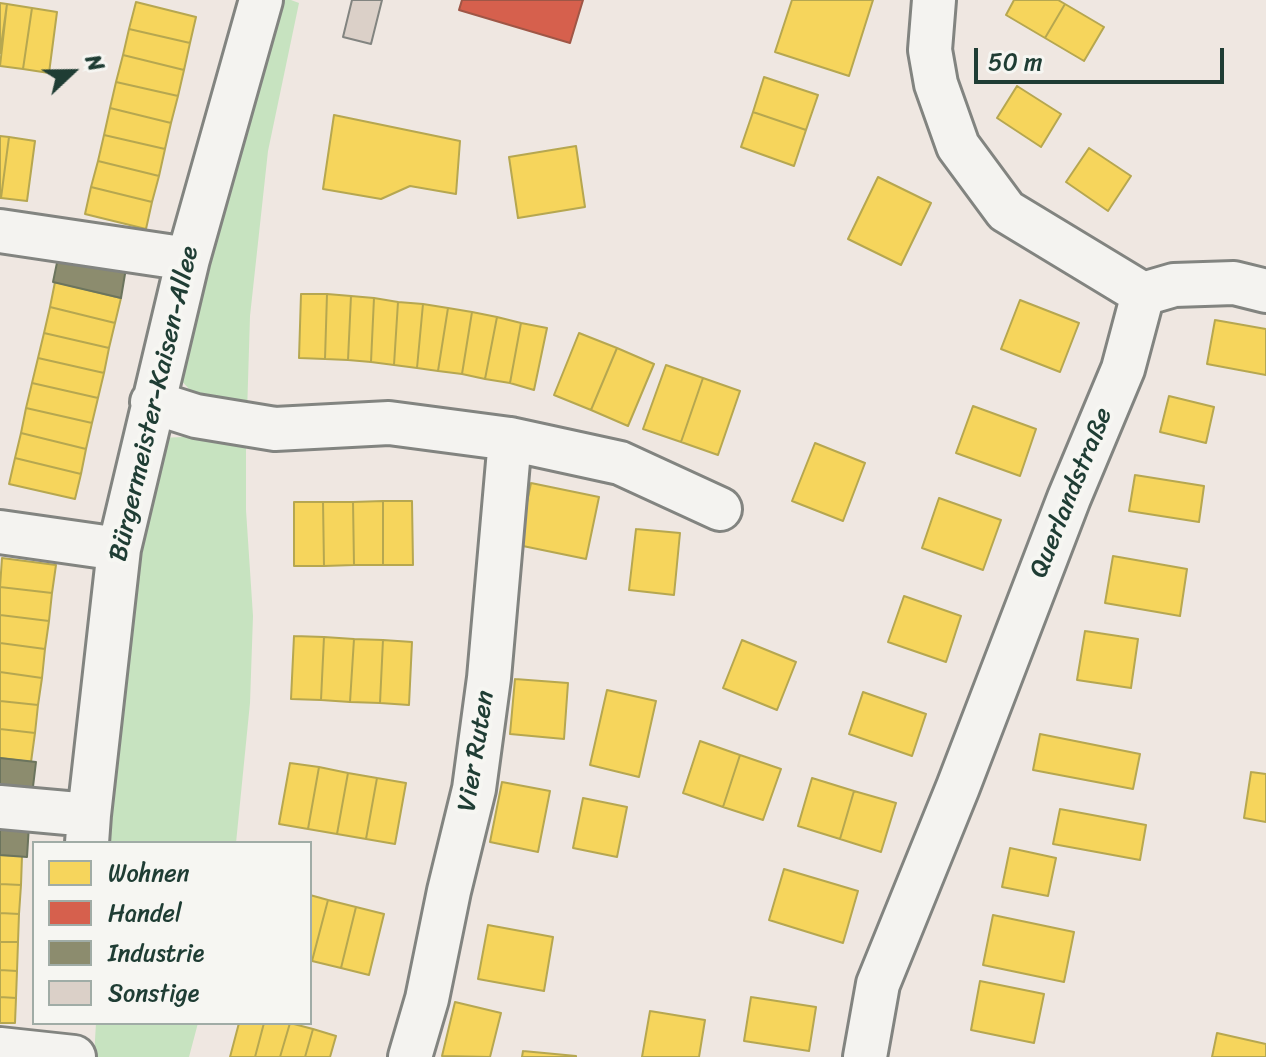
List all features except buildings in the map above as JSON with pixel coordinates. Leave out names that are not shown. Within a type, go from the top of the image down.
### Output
[{"type":"street","name":"Bürgermeister-Kaisen-Allee","points":[[0,807],[88,829],[119,549],[188,259],[261,0]]},
{"type":"street","points":[[934,0],[930,50],[936,84],[958,146],[1006,211],[1143,294],[1174,285],[1234,283],[1266,291]]},
{"type":"street","points":[[0,231],[188,259]]},
{"type":"street","name":"Querlandstraße","points":[[865,1057],[878,984],[1069,498],[1123,369],[1143,294]]},
{"type":"street","points":[[152,402],[196,416],[275,429],[389,423],[510,439],[620,463],[720,509]]},
{"type":"street","name":"Vier Ruten","points":[[410,1057],[427,999],[474,789],[489,678],[510,439]]},
{"type":"street","points":[[0,532],[119,549]]},
{"type":"street","points":[[0,1049],[76,1057],[80,1025]]},
{"type":"green space","points":[[280,0],[299,3],[268,151],[250,316],[247,414],[198,399],[179,378]]},
{"type":"green space","points":[[246,434],[246,510],[253,616],[250,703],[236,841],[103,841],[133,550],[161,438]]},
{"type":"green space","points":[[96,1025],[197,1025],[189,1057],[94,1057]]}]
